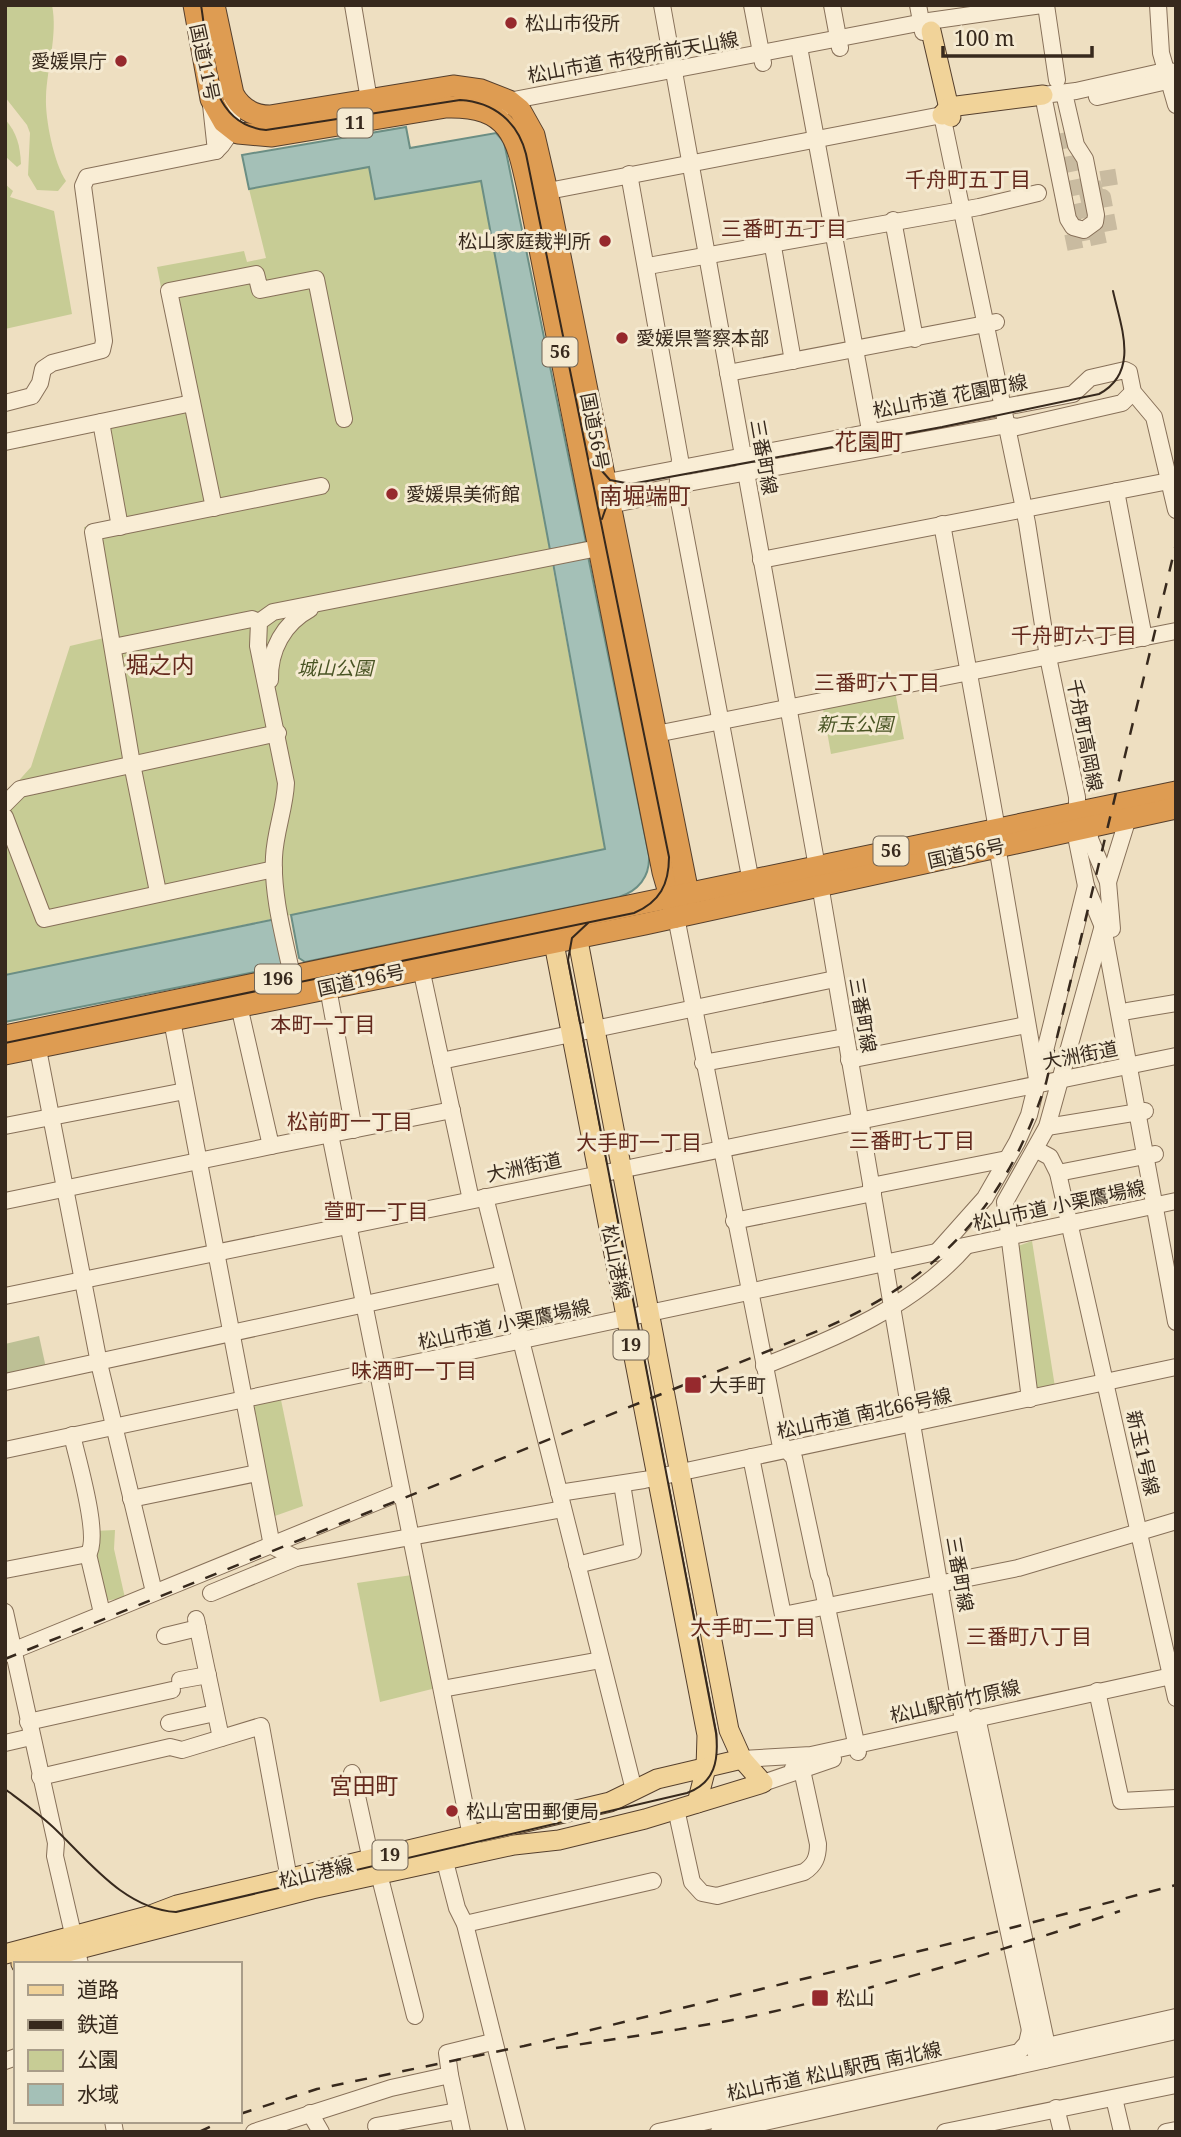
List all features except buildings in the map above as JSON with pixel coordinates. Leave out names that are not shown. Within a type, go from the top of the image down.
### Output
[{"type":"highway","name":"国道11号","points":[[194,5],[211,99],[218,115],[232,129]]},
{"type":"highway","name":"国道11号","points":[[214,5],[230,88],[245,109],[264,116]]},
{"type":"highway","name":"11","points":[[264,116],[466,86],[510,111]]},
{"type":"highway","name":"11","points":[[232,129],[247,136],[272,136],[446,107],[510,111]]},
{"type":"highway","name":"国道56号","points":[[510,111],[534,135],[538,193],[678,903]]},
{"type":"highway","name":"国道56号","points":[[600,508],[592,549],[646,736],[663,872],[678,903]]},
{"type":"highway","name":"国道56号","points":[[678,903],[1083,819],[1176,792]]},
{"type":"highway","name":"国道56号","points":[[1083,819],[1128,818],[1176,808]]},
{"type":"highway","points":[[640,904],[654,892],[663,872]]},
{"type":"highway","name":"国道56号","points":[[678,903],[751,882],[818,876]]},
{"type":"highway","name":"国道196号","points":[[575,927],[640,904],[678,903]]},
{"type":"highway","name":"国道196号","points":[[5,1036],[36,1038],[237,997],[293,976],[327,978],[678,903]]},
{"type":"highway","name":"国道196号","points":[[5,1054],[36,1038]]},
{"type":"main road","points":[[926,23],[947,113],[1044,99]]},
{"type":"main road","name":"松山港線","points":[[473,1845],[559,1840],[645,1819],[763,1783],[742,1759],[729,1730],[575,927]]},
{"type":"main road","name":"松山港線","points":[[552,932],[707,1735],[706,1768],[697,1803]]},
{"type":"main road","name":"松山港線","points":[[30,1962],[375,1867],[473,1845],[610,1802],[657,1779],[742,1759]]},
{"type":"main road","points":[[676,1809],[706,1768]]},
{"type":"main road","points":[[634,1790],[645,1819]]},
{"type":"main road","name":"松山港線","points":[[5,1954],[77,1951],[177,1905],[289,1879],[375,1867]]},
{"type":"street","points":[[353,5],[369,100]]},
{"type":"street","name":"三番町線","points":[[662,5],[941,1583],[1036,2052]]},
{"type":"street","points":[[752,5],[762,59]]},
{"type":"street","points":[[832,5],[839,44]]},
{"type":"street","points":[[918,5],[926,23]]},
{"type":"street","points":[[1044,5],[1062,92],[1076,145],[1085,159],[1096,215],[1089,228],[1084,230],[1073,227],[1068,219],[1044,99],[1062,92],[1171,76]]},
{"type":"street","name":"松山市道 市役所前天山線","points":[[510,111],[675,75],[839,44],[926,23],[997,9],[1044,5]]},
{"type":"street","points":[[1158,5],[1176,105]]},
{"type":"street","points":[[800,52],[874,450]]},
{"type":"street","points":[[5,403],[32,396],[40,383],[43,369],[52,363],[102,350],[104,341],[83,186],[87,177],[216,151],[226,142],[232,129],[230,88]]},
{"type":"street","points":[[211,99],[216,151]]},
{"type":"street","points":[[538,193],[947,113]]},
{"type":"street","name":"千舟町高岡線","points":[[947,113],[1029,508],[1083,819],[1086,886],[1107,920],[1128,1011],[1133,1066]]},
{"type":"street","points":[[232,129],[264,116]]},
{"type":"street","points":[[1056,161],[1059,149],[1076,145]]},
{"type":"street","points":[[629,174],[648,265],[680,459],[677,491],[751,882]]},
{"type":"street","points":[[648,265],[772,241],[966,209],[1038,193]]},
{"type":"street","points":[[893,220],[915,339]]},
{"type":"street","points":[[772,241],[793,361]]},
{"type":"street","points":[[214,508],[169,291],[255,267],[260,290],[316,279],[344,419]]},
{"type":"street","points":[[728,373],[991,323]]},
{"type":"street","name":"松山市道 花園町線","points":[[596,484],[679,468],[741,452],[1073,394],[1090,378],[1118,369],[1129,372],[1133,392],[1154,417],[1169,481]]},
{"type":"street","name":"松山市道 花園町線","points":[[600,508],[677,491],[688,483],[746,479],[874,450],[1092,411],[1122,403],[1133,392]]},
{"type":"street","points":[[5,442],[192,403]]},
{"type":"street","points":[[100,422],[120,527]]},
{"type":"street","points":[[761,560],[1169,481],[1176,510]]},
{"type":"street","points":[[158,892],[132,764],[93,532],[321,486]]},
{"type":"street","points":[[1116,491],[1144,638]]},
{"type":"street","points":[[942,524],[1038,1085]]},
{"type":"street","points":[[259,622],[273,612],[592,549]]},
{"type":"street","points":[[271,697],[272,660],[289,623],[321,603]]},
{"type":"street","points":[[273,612],[285,615],[289,623]]},
{"type":"street","points":[[113,647],[251,618],[259,622]]},
{"type":"street","points":[[259,622],[258,646],[271,697],[286,783],[285,805],[275,842],[274,869],[293,976]]},
{"type":"street","points":[[646,736],[1176,631]]},
{"type":"street","points":[[5,804],[20,789],[278,733]]},
{"type":"street","points":[[5,817],[44,919],[158,892],[274,869]]},
{"type":"street","points":[[1108,882],[1128,818]]},
{"type":"street","name":"千舟町高岡線","points":[[1083,819],[1108,882],[1107,920],[1150,1155],[1165,1204],[1176,1265]]},
{"type":"street","points":[[936,1253],[985,1198],[1029,1115],[1086,886]]},
{"type":"street","points":[[678,903],[703,1063],[780,1442],[794,1458],[857,1748]]},
{"type":"street","points":[[1030,1399],[1005,1202],[1037,1150],[1047,1127],[1073,1026],[1107,920]]},
{"type":"street","points":[[419,959],[452,1110],[478,1198],[505,1274],[634,1790]]},
{"type":"street","points":[[327,978],[354,1130]]},
{"type":"street","points":[[441,1061],[594,1027],[835,979]]},
{"type":"street","points":[[237,997],[271,1146]]},
{"type":"street","points":[[1128,1011],[1176,1003]]},
{"type":"street","points":[[170,1011],[272,1546]]},
{"type":"street","points":[[849,1060],[1026,1025]]},
{"type":"street","points":[[703,1063],[845,1037]]},
{"type":"street","points":[[36,1038],[63,1189],[99,1363],[154,1592]]},
{"type":"street","name":"大洲街道","points":[[5,1296],[1176,1056]]},
{"type":"street","points":[[5,1126],[185,1091]]},
{"type":"street","points":[[5,1201],[452,1110]]},
{"type":"street","points":[[1047,1127],[1142,1112]]},
{"type":"street","points":[[330,1134],[473,1845]]},
{"type":"street","points":[[1037,1150],[1050,1157],[1058,1173],[1150,1155]]},
{"type":"street","points":[[734,1221],[1007,1159]]},
{"type":"street","name":"新玉1号線","points":[[1058,1173],[1174,1683]]},
{"type":"street","name":"千舟町高岡線","points":[[1165,1204],[1176,1322]]},
{"type":"street","name":"松山市道 小栗鷹場線","points":[[5,1450],[1165,1204]]},
{"type":"street","points":[[764,1366],[830,1340],[892,1308],[925,1284],[966,1246]]},
{"type":"street","points":[[5,1382],[505,1274]]},
{"type":"street","name":"松山市道 南北66号線","points":[[559,1493],[622,1484],[786,1451],[1176,1367]]},
{"type":"street","points":[[72,1435],[89,1508],[92,1547],[88,1554],[102,1613]]},
{"type":"street","points":[[751,1457],[783,1615],[1018,1568],[1176,1521]]},
{"type":"street","points":[[131,1499],[257,1473]]},
{"type":"street","points":[[578,1565],[633,1551],[622,1484]]},
{"type":"street","points":[[9,1653],[401,1492]]},
{"type":"street","points":[[211,1593],[296,1558],[564,1509]]},
{"type":"street","points":[[272,1546],[296,1558]]},
{"type":"street","points":[[5,1570],[88,1554]]},
{"type":"street","points":[[5,1612],[13,1692],[30,1729],[77,1951]]},
{"type":"street","points":[[165,1636],[197,1624],[221,1738]]},
{"type":"street","points":[[442,1689],[601,1660]]},
{"type":"street","points":[[5,1743],[30,1729],[208,1675]]},
{"type":"street","name":"松山駅前竹原線","points":[[742,1759],[811,1755],[857,1748],[1097,1695],[1174,1683]]},
{"type":"street","points":[[1097,1695],[1121,1801],[1176,1798]]},
{"type":"street","points":[[169,1723],[215,1713]]},
{"type":"street","name":"三番町線","points":[[971,1723],[1036,2052]]},
{"type":"street","points":[[40,1777],[170,1747],[182,1750],[261,1726],[289,1879]]},
{"type":"street","name":"松山駅前竹原線","points":[[763,1783],[857,1748]]},
{"type":"street","points":[[676,1809],[692,1882],[706,1895],[717,1896],[804,1872],[813,1866],[818,1855],[802,1770],[742,1759]]},
{"type":"street","points":[[352,1773],[415,2016]]},
{"type":"street","points":[[443,1852],[457,1908],[465,1924],[492,2042],[517,2132]]},
{"type":"street","points":[[465,1924],[653,1881]]},
{"type":"street","name":"松山市道 松山駅西 南北線","points":[[719,2132],[1176,2017]]},
{"type":"street","name":"松山市道 松山駅西 南北線","points":[[658,2132],[1036,2052],[1176,2031]]},
{"type":"street","points":[[462,2132],[447,2053],[492,2042]]},
{"type":"street","points":[[254,2132],[371,2094],[450,2075]]},
{"type":"street","points":[[945,2132],[1176,2085]]},
{"type":"street","points":[[371,2094],[376,2129],[457,2111]]},
{"type":"street","points":[[1114,2098],[1122,2132]]},
{"type":"street","points":[[1056,2108],[1062,2132]]},
{"type":"street","points":[[310,2113],[321,2132]]},
{"type":"street","points":[[1166,2132],[1176,2130]]},
{"type":"green space","points":[[5,5],[52,5],[54,28],[46,106],[54,152],[66,181],[58,191],[37,190],[28,175],[30,133],[5,97]]},
{"type":"green space","points":[[5,119],[19,145],[21,164],[17,167],[5,156]]},
{"type":"green space","name":"城山公園","points":[[369,167],[375,199],[481,181],[605,849],[5,975],[5,796],[31,767],[70,646],[104,638],[84,527],[113,522],[96,429],[22,448],[18,430],[183,398],[157,267],[244,251],[247,262],[266,258],[249,189]]},
{"type":"green space","points":[[5,184],[13,191],[10,197],[54,211],[72,314],[5,329]]},
{"type":"green space","name":"新玉公園","points":[[895,691],[904,739],[831,754],[823,709]]},
{"type":"green space","points":[[1032,1241],[1055,1387],[1039,1391],[1036,1387],[1018,1246]]},
{"type":"green space","points":[[39,1336],[46,1368],[5,1377],[5,1344]]},
{"type":"green space","points":[[281,1400],[303,1506],[272,1517],[251,1410],[256,1405]]},
{"type":"green space","points":[[115,1530],[114,1549],[125,1598],[103,1601],[93,1556],[94,1531]]},
{"type":"green space","points":[[412,1575],[436,1688],[380,1702],[357,1583]]},
{"type":"water","points":[[406,127],[410,148],[496,133],[504,142],[586,542],[550,550],[481,181],[375,199],[369,167],[249,189],[242,155]]},
{"type":"water","points":[[588,556],[649,856],[642,882],[619,897],[305,962],[299,958],[291,915],[605,849],[553,563]]},
{"type":"water","points":[[276,919],[283,961],[280,967],[5,1022],[5,975]]},
{"type":"tunnel","points":[[1067,132],[1089,240]]},
{"type":"tunnel","points":[[1091,194],[1090,191],[1110,186],[1107,168]]},
{"type":"tunnel","points":[[1066,243],[1110,234],[1103,197],[1081,202]]},
{"type":"tunnel","points":[[1072,215],[1077,241]]},
{"type":"tram line","points":[[5,1043],[634,913],[656,898],[667,876],[669,857],[526,154],[517,132],[511,123],[494,110],[460,100],[266,130],[246,125],[232,115],[221,100],[214,83],[201,5]]},
{"type":"tram line","points":[[602,519],[609,499],[631,484],[942,427],[1099,394],[1112,385],[1120,374],[1124,361],[1123,334],[1113,291]]},
{"type":"tram line","points":[[594,462],[610,480],[631,484]]},
{"type":"tram line","points":[[5,1789],[47,1822],[123,1892],[157,1909],[176,1912],[687,1793],[709,1777],[716,1761],[716,1733],[568,960],[572,938],[588,923]]},
{"type":"railway","points":[[5,1659],[825,1328],[866,1308],[936,1260],[990,1200],[1030,1126],[1046,1083],[1176,544]]},
{"type":"railway","points":[[242,2113],[317,2089],[524,2046],[957,1942],[1176,1885]]},
{"type":"railway","points":[[556,2048],[767,2013],[945,1966],[1120,1911]]},
{"type":"railway","points":[[199,2132],[218,2123]]},
{"type":"place","name":"松山市役所","points":[[511,23]]},
{"type":"place","name":"愛媛県庁","points":[[121,61]]},
{"type":"place","name":"松山家庭裁判所","points":[[605,241]]},
{"type":"place","name":"愛媛県警察本部","points":[[622,338]]},
{"type":"place","name":"愛媛県美術館","points":[[392,494]]},
{"type":"place","name":"大手町","points":[[693,1385]]},
{"type":"place","name":"松山宮田郵便局","points":[[452,1811]]},
{"type":"place","name":"松山","points":[[820,1998]]},
{"type":"district","name":"千舟町五丁目","points":[[968,180]]},
{"type":"district","name":"三番町五丁目","points":[[784,229]]},
{"type":"district","name":"花園町","points":[[869,442]]},
{"type":"district","name":"南堀端町","points":[[645,496]]},
{"type":"district","name":"千舟町六丁目","points":[[1074,636]]},
{"type":"district","name":"堀之内","points":[[160,665]]},
{"type":"district","name":"三番町六丁目","points":[[877,683]]},
{"type":"district","name":"本町一丁目","points":[[323,1025]]},
{"type":"district","name":"松前町一丁目","points":[[350,1122]]},
{"type":"district","name":"三番町七丁目","points":[[912,1141]]},
{"type":"district","name":"大手町一丁目","points":[[639,1143]]},
{"type":"district","name":"萱町一丁目","points":[[376,1212]]},
{"type":"district","name":"味酒町一丁目","points":[[414,1371]]},
{"type":"district","name":"大手町二丁目","points":[[753,1628]]},
{"type":"district","name":"三番町八丁目","points":[[1029,1637]]},
{"type":"district","name":"宮田町","points":[[364,1786]]}]
